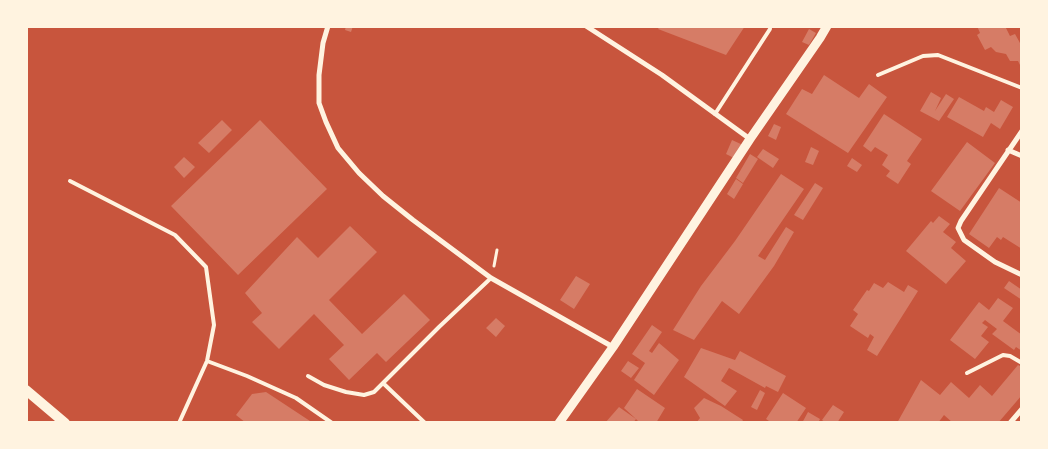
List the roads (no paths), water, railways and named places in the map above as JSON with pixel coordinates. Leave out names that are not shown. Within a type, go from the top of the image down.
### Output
[{"type":"main road","points":[[26,390],[65,423]]},
{"type":"street","points":[[328,26],[323,43],[319,75],[319,102],[338,148],[359,174],[383,196],[491,278],[613,347]]},
{"type":"street","points":[[586,26],[662,75],[750,139]]},
{"type":"street","points":[[559,423],[613,347],[826,27]]},
{"type":"street","points":[[1022,131],[958,228],[964,240],[995,262],[1022,275]]},
{"type":"street","points":[[1008,150],[1022,156]]},
{"type":"street","points":[[1010,423],[1022,409]]},
{"type":"lane","points":[[715,114],[770,29]]},
{"type":"lane","points":[[878,75],[923,56],[938,55],[1022,88]]},
{"type":"lane","points":[[70,181],[175,235],[206,267],[214,325],[206,361],[179,423]]},
{"type":"lane","points":[[308,376],[324,385],[346,392],[364,395],[374,392],[491,278]]},
{"type":"lane","points":[[967,373],[1003,355],[1010,356],[1022,363]]},
{"type":"lane","points":[[206,361],[247,376],[296,398],[332,423]]},
{"type":"lane","points":[[384,384],[425,423]]}]
